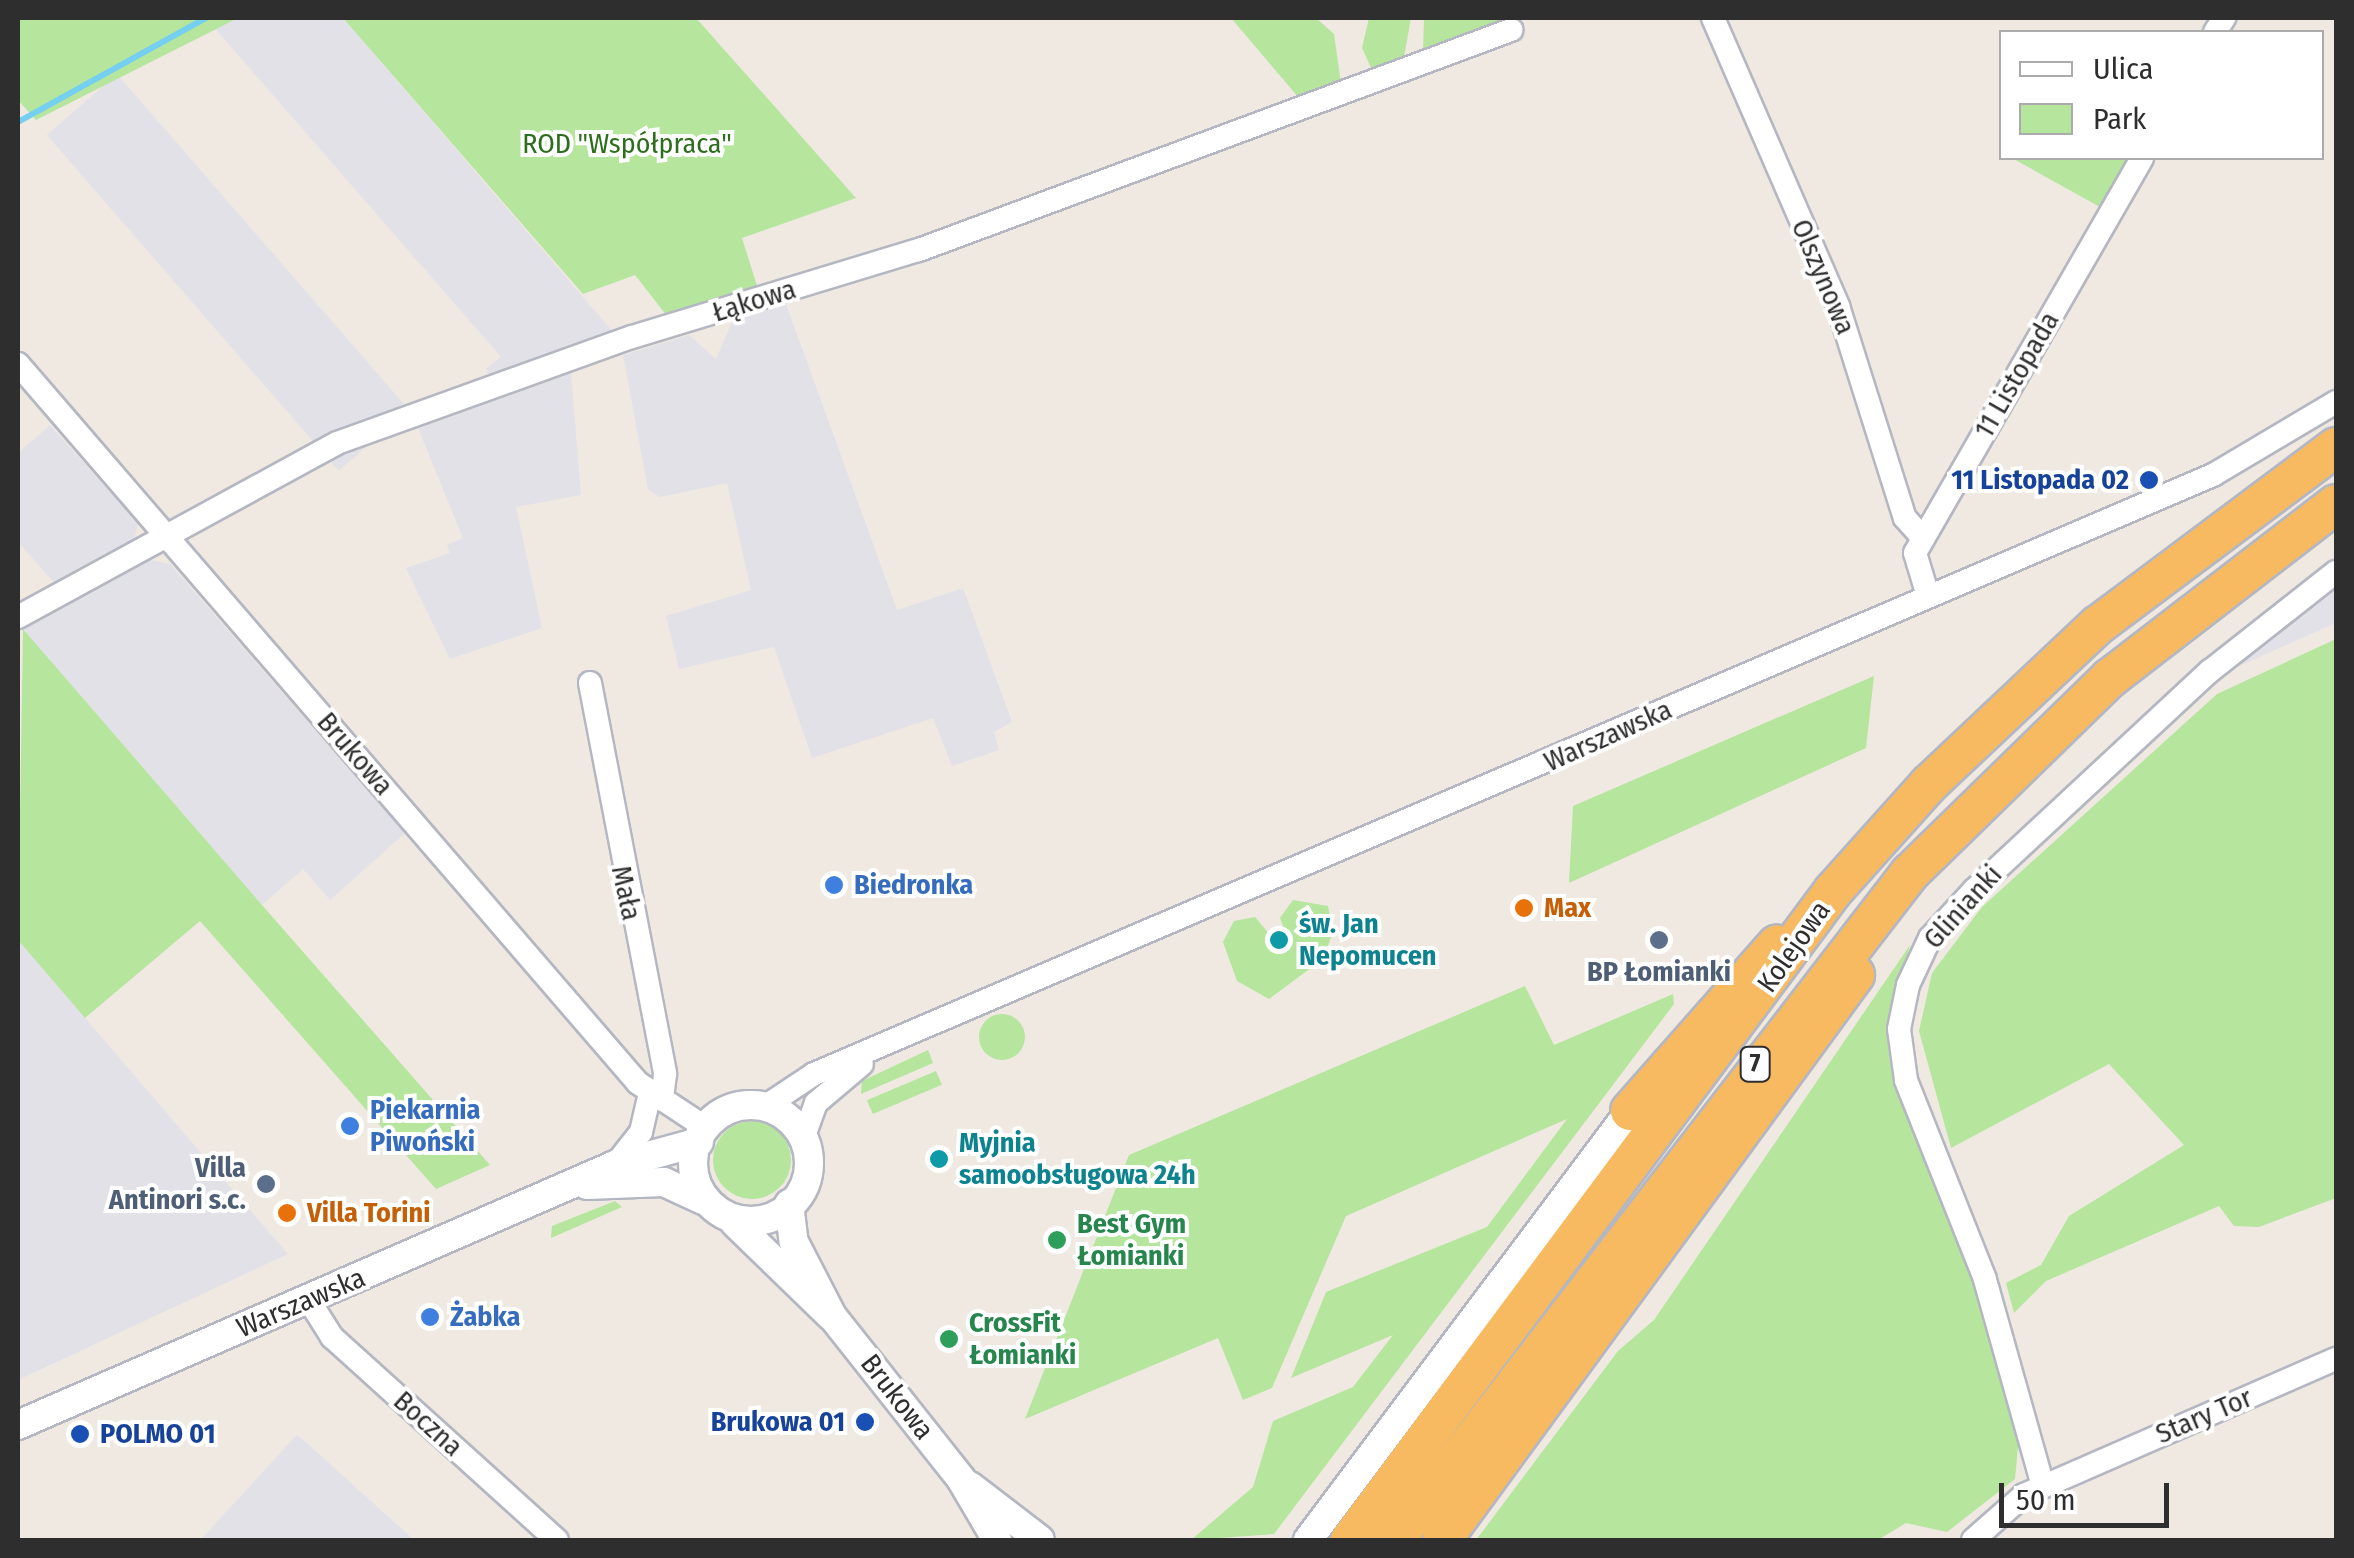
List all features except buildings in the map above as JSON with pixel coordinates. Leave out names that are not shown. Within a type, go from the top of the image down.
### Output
[{"type":"highway","name":"Kolejowa","points":[[1350,1540],[1834,890],[1928,784],[2098,625],[2336,447]]},
{"type":"highway","name":"Kolejowa","points":[[1395,1540],[1854,940],[1995,784],[2164,632],[2336,504]]},
{"type":"highway","points":[[1442,1540],[1852,979],[2164,632]]},
{"type":"highway","points":[[1630,1111],[1730,990],[1834,890]]},
{"type":"street","name":"Olszynowa","points":[[1713,18],[1838,306],[1905,518],[1923,538]]},
{"type":"street","name":"Łąkowa","points":[[18,617],[337,443],[632,337],[919,250],[1511,30]]},
{"type":"street","name":"11 Listopada","points":[[1923,538],[2141,160]]},
{"type":"street","name":"Brukowa","points":[[18,364],[656,1097],[702,1135]]},
{"type":"street","name":"Warszawska","points":[[766,1106],[814,1074],[872,1056],[2212,476],[2336,402]]},
{"type":"street","points":[[1923,538],[1914,553],[1928,596]]},
{"type":"street","name":"Glinianki","points":[[2043,1486],[1985,1279],[1906,1080],[1900,1029],[1908,985],[1930,938],[1988,877],[2210,671],[2336,572]]},
{"type":"street","name":"Mała","points":[[590,683],[665,1074],[656,1097]]},
{"type":"street","name":"Warszawska","points":[[804,1136],[816,1103],[872,1056]]},
{"type":"street","name":"Warszawska","points":[[615,1165],[641,1132],[656,1097]]},
{"type":"street","points":[[766,1106],[804,1136],[808,1171],[789,1204],[735,1223],[703,1200],[702,1135],[736,1107],[766,1106]]},
{"type":"street","points":[[1308,1540],[1630,1111]]},
{"type":"street","name":"Warszawska","points":[[18,1425],[308,1299],[586,1185],[615,1165],[702,1135]]},
{"type":"street","name":"Warszawska","points":[[586,1185],[664,1182],[703,1200]]},
{"type":"street","name":"Brukowa","points":[[789,1204],[788,1227],[832,1316]]},
{"type":"street","name":"Brukowa","points":[[735,1223],[832,1316],[961,1479],[998,1540]]},
{"type":"street","name":"Boczna","points":[[308,1299],[332,1337],[557,1540]]},
{"type":"street","name":"Stary Tor","points":[[1973,1540],[2043,1486],[2336,1359]]},
{"type":"street","name":"Brukowa","points":[[961,1479],[1040,1540]]},
{"type":"shaded area","points":[[238,18],[343,18],[614,333],[492,380],[486,369],[501,357],[212,25]]},
{"type":"shaded area","points":[[117,74],[409,410],[339,471],[47,135]]},
{"type":"shaded area","points":[[786,304],[897,610],[963,588],[1012,722],[994,732],[999,750],[952,766],[933,718],[812,758],[774,647],[679,669],[666,616],[751,590],[727,483],[660,497],[648,490],[623,355],[689,335],[716,359],[733,320]]},
{"type":"shaded area","points":[[571,373],[581,495],[516,507],[542,628],[450,659],[406,568],[450,553],[447,545],[463,538],[418,428]]},
{"type":"shaded area","points":[[50,425],[138,523],[134,541],[57,586],[18,542],[18,453]]},
{"type":"shaded area","points":[[150,560],[170,564],[405,833],[330,900],[303,869],[262,905],[23,629]]},
{"type":"shaded area","points":[[2336,591],[2336,623],[2232,669],[2297,618]]},
{"type":"shaded area","points":[[18,940],[288,1254],[18,1380]]},
{"type":"shaded area","points":[[297,1435],[309,1445],[414,1540],[200,1540]]},
{"type":"green space","points":[[18,18],[238,18],[36,120],[18,100]]},
{"type":"green space","name":"ROD \"Współpraca\"","points":[[343,18],[696,18],[856,198],[742,238],[758,289],[667,316],[635,275],[583,294]]},
{"type":"green space","points":[[1231,18],[1316,18],[1334,34],[1341,83],[1299,98]]},
{"type":"green space","points":[[1369,18],[1411,18],[1404,57],[1373,72],[1362,48]]},
{"type":"green space","points":[[1424,18],[1509,18],[1423,50]]},
{"type":"green space","points":[[2016,160],[2128,160],[2100,207]]},
{"type":"green space","points":[[23,629],[490,1165],[436,1189],[200,921],[85,1018],[18,940]]},
{"type":"green space","points":[[2336,639],[2336,1198],[2259,1227],[2234,1226],[2219,1206],[2046,1281],[2014,1313],[2006,1283],[2041,1265],[2069,1216],[2184,1145],[2109,1064],[1951,1148],[1919,1031],[1932,973],[1982,907],[2217,694]]},
{"type":"green space","points":[[1874,676],[1866,748],[1569,883],[1573,806]]},
{"type":"green space","points":[[1293,900],[1328,906],[1333,932],[1323,959],[1269,999],[1237,981],[1223,942],[1234,921],[1255,917],[1281,948],[1288,939],[1280,918]]},
{"type":"green space","points":[[1910,945],[1892,1014],[2019,1436],[2015,1479],[1947,1532],[1906,1523],[1878,1540],[1476,1540],[1618,1351],[1654,1320]]},
{"type":"green space","points":[[1525,986],[1554,1045],[1673,994],[1674,1004],[1274,1534],[1191,1540],[1253,1487],[1273,1421],[1353,1387],[1393,1335],[1291,1378],[1326,1292],[1487,1227],[1567,1119],[1346,1216],[1272,1388],[1243,1400],[1218,1338],[1025,1419],[1129,1155]]},
{"type":"green space","points":[[1002,1014],[1019,1020],[1025,1037],[1019,1054],[1002,1060],[985,1054],[979,1037],[985,1020]]},
{"type":"green space","points":[[928,1050],[933,1063],[861,1094],[862,1081]]},
{"type":"green space","points":[[936,1071],[942,1085],[873,1114],[867,1100]]},
{"type":"green space","points":[[752,1121],[767,1124],[779,1133],[788,1145],[788,1175],[779,1187],[767,1196],[752,1199],[737,1196],[725,1187],[716,1175],[713,1160],[716,1145],[725,1133],[737,1124]]},
{"type":"green space","points":[[615,1201],[622,1207],[551,1238],[552,1226]]},
{"type":"waterway","points":[[18,122],[206,18]]},
{"type":"place","name":"11 Listopada 02","points":[[2149,480]]},
{"type":"place","name":"Biedronka","points":[[834,885]]},
{"type":"place","name":"Max","points":[[1524,908]]},
{"type":"place","name":"św. Jan Nepomucen","points":[[1279,940]]},
{"type":"place","name":"BP Łomianki","points":[[1659,940]]},
{"type":"place","name":"Piekarnia Piwoński","points":[[350,1126]]},
{"type":"place","name":"Myjnia samoobsługowa 24h","points":[[939,1159]]},
{"type":"place","name":"Villa Antinori s.c.","points":[[266,1184]]},
{"type":"place","name":"Villa Torini","points":[[287,1213]]},
{"type":"place","name":"Best Gym Łomianki","points":[[1057,1240]]},
{"type":"place","name":"Żabka","points":[[430,1317]]},
{"type":"place","name":"CrossFit Łomianki","points":[[949,1339]]},
{"type":"place","name":"Brukowa 01","points":[[865,1422]]},
{"type":"place","name":"POLMO 01","points":[[80,1434]]}]
